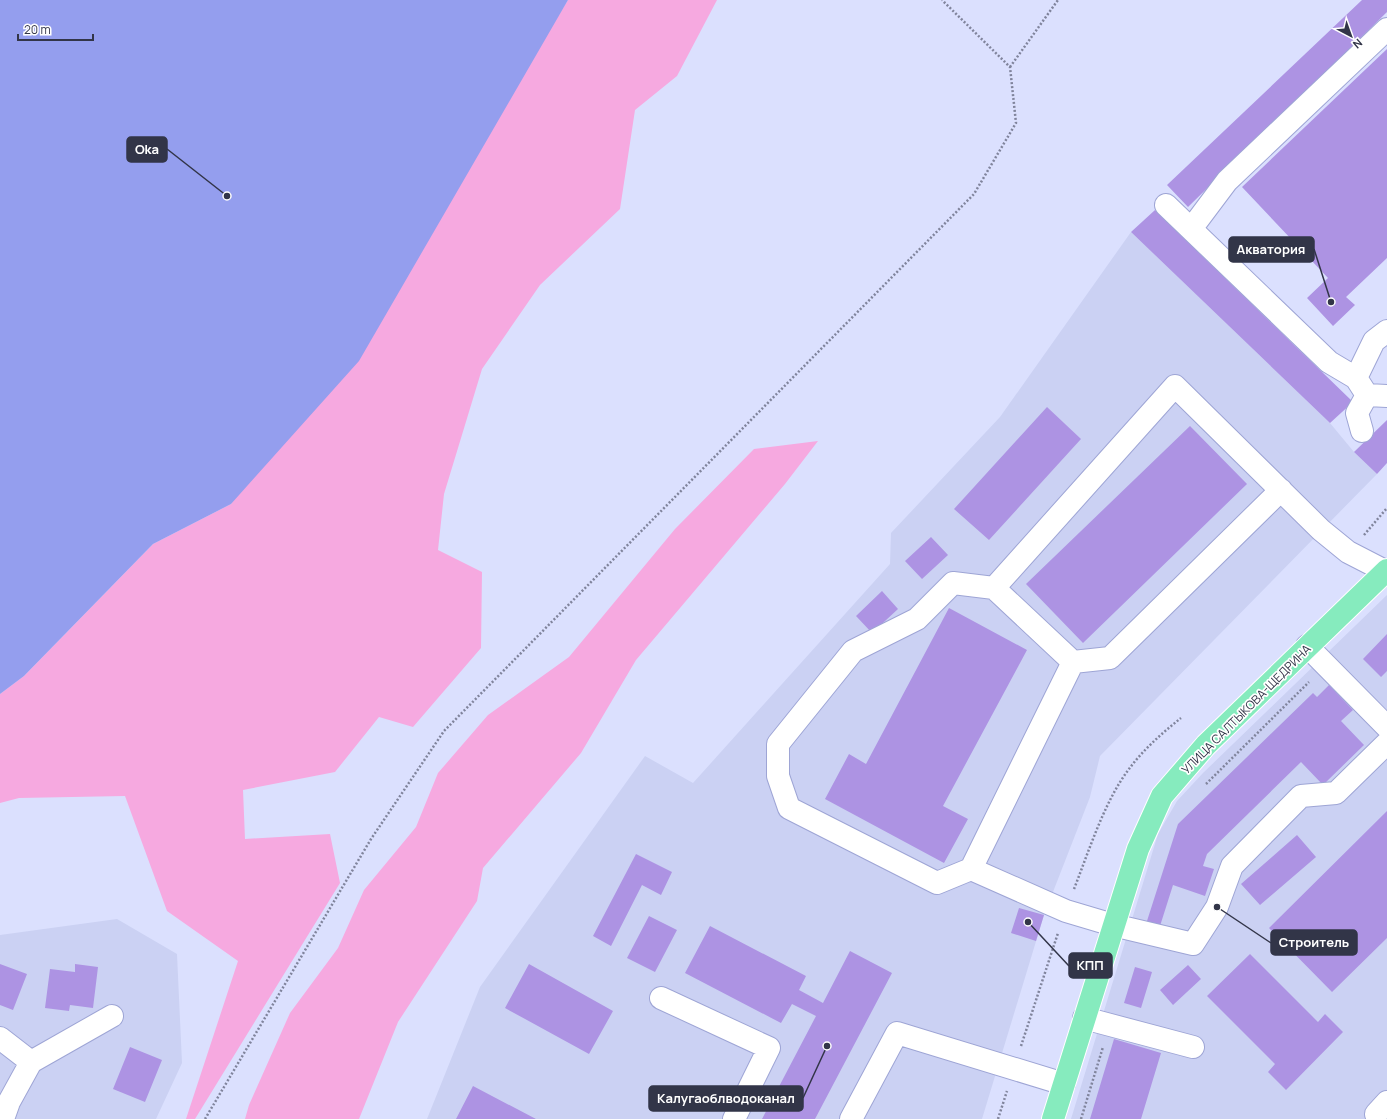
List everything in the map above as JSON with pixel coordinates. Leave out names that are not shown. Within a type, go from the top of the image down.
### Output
[{"type":"main road","name":"УЛИЦА САЛТЫКОВА-ЩЕДРИНА","points":[[1053,1119],[1113,924],[1138,849],[1162,796],[1206,745],[1387,571]]},
{"type":"lane","points":[[1191,229],[1227,181],[1387,29]]},
{"type":"lane","points":[[1166,205],[1329,362],[1370,390]]},
{"type":"lane","points":[[1362,432],[1357,413],[1370,390],[1374,341],[1387,331]]},
{"type":"lane","points":[[994,588],[1175,386],[1321,530],[1348,552],[1387,571]]},
{"type":"lane","points":[[1073,662],[970,869],[937,883],[790,808],[778,776],[778,744],[853,651],[917,619],[953,583],[994,588],[1073,662],[1110,658],[1281,490]]},
{"type":"lane","points":[[1308,646],[1387,727]]},
{"type":"lane","points":[[970,869],[1066,911],[1193,944],[1217,907],[1232,866],[1301,796],[1336,793],[1387,743]]},
{"type":"lane","points":[[662,998],[769,1048],[734,1119]]},
{"type":"lane","points":[[3,1119],[9,1102],[31,1062],[112,1016]]},
{"type":"lane","points":[[1084,1018],[1193,1047]]},
{"type":"lane","points":[[851,1119],[897,1033],[1064,1084]]},
{"type":"lane","points":[[0,1038],[31,1062]]},
{"type":"path","points":[[205,1119],[371,839],[444,731],[974,194],[1016,123],[1010,67],[942,0]]},
{"type":"path","points":[[1010,67],[1058,0]]},
{"type":"path","points":[[1348,552],[1387,508]]},
{"type":"path","points":[[1205,786],[1326,666]]},
{"type":"path","points":[[1081,1119],[1110,1025]]},
{"type":"shaded area","points":[[568,0],[717,0],[677,76],[635,110],[620,209],[540,285],[482,369],[444,494],[438,550],[482,572],[481,648],[413,727],[379,717],[335,772],[243,790],[245,839],[330,834],[340,883],[195,1119],[186,1119],[238,961],[167,911],[125,796],[19,798],[0,803],[0,694],[24,676],[153,544],[231,504],[549,31]]},
{"type":"shaded area","points":[[1131,232],[1330,423],[1354,452],[1377,474],[1100,756],[1090,797],[1044,915],[982,1119],[427,1119],[480,987],[645,756],[693,783],[890,564],[891,533],[1000,417]]},
{"type":"shaded area","points":[[818,441],[785,484],[636,660],[581,753],[483,868],[477,901],[398,1022],[359,1119],[245,1119],[249,1105],[290,1013],[338,948],[364,890],[416,827],[438,773],[488,715],[569,657],[675,529],[754,449]]},
{"type":"shaded area","points":[[1387,595],[1387,1119],[1071,1119],[1158,834],[1177,801],[1203,773]]},
{"type":"shaded area","points":[[117,919],[177,954],[182,1063],[156,1119],[0,1119],[0,935]]},
{"type":"water","points":[[0,0],[568,0],[359,361],[231,504],[153,544],[24,676],[0,694]]},
{"type":"building","points":[[1362,0],[1387,0],[1387,12],[1188,207],[1167,185]]},
{"type":"building","points":[[1387,49],[1387,258],[1346,297],[1355,305],[1333,326],[1307,298],[1328,278],[1242,187]]},
{"type":"building","points":[[1155,210],[1353,402],[1330,423],[1131,232]]},
{"type":"building","points":[[1047,407],[1081,439],[989,540],[954,509]]},
{"type":"building","points":[[1387,420],[1387,463],[1377,474],[1354,452]]},
{"type":"building","points":[[1190,426],[1247,484],[1083,643],[1026,584]]},
{"type":"building","points":[[931,537],[948,555],[922,579],[905,561]]},
{"type":"building","points":[[882,591],[898,609],[872,633],[856,616]]},
{"type":"building","points":[[949,608],[1027,650],[943,806],[968,819],[944,863],[825,799],[849,754],[866,764]]},
{"type":"building","points":[[1387,634],[1387,671],[1381,677],[1363,659]]},
{"type":"building","points":[[1329,685],[1353,710],[1341,721],[1364,745],[1323,785],[1301,762],[1207,854],[1203,866],[1214,869],[1205,896],[1173,885],[1160,926],[1147,921],[1178,824],[1313,693],[1317,697]]},
{"type":"building","points":[[1387,811],[1387,938],[1332,992],[1269,928]]},
{"type":"building","points":[[1297,835],[1316,857],[1260,905],[1241,884]]},
{"type":"building","points":[[636,854],[672,872],[661,895],[642,885],[611,946],[593,936]]},
{"type":"building","points":[[1019,908],[1044,915],[1036,941],[1011,933]]},
{"type":"building","points":[[649,916],[677,930],[655,972],[627,958]]},
{"type":"building","points":[[710,926],[806,976],[799,990],[823,1003],[850,951],[892,973],[815,1119],[762,1119],[816,1016],[792,1004],[781,1023],[685,973]]},
{"type":"building","points":[[1250,954],[1318,1022],[1325,1014],[1343,1032],[1286,1090],[1268,1072],[1275,1064],[1207,996]]},
{"type":"building","points":[[0,964],[27,974],[13,1010],[0,1005]]},
{"type":"building","points":[[75,964],[98,967],[93,1008],[70,1005],[69,1011],[45,1008],[50,969],[75,972]]},
{"type":"building","points":[[529,964],[613,1011],[589,1054],[505,1008]]},
{"type":"building","points":[[1188,965],[1201,979],[1173,1005],[1160,990]]},
{"type":"building","points":[[1135,967],[1152,972],[1141,1008],[1124,1003]]},
{"type":"building","points":[[1114,1039],[1161,1053],[1141,1119],[1090,1119]]},
{"type":"building","points":[[130,1047],[162,1060],[145,1102],[113,1089]]},
{"type":"building","points":[[473,1086],[536,1119],[456,1119]]},
{"type":"place","name":"Oka","points":[[227,196]]},
{"type":"place","name":"Акватория","points":[[1331,302]]},
{"type":"place","name":"Строитель","points":[[1217,907]]},
{"type":"place","name":"КПП","points":[[1028,922]]},
{"type":"place","name":"Калугаоблводоканал","points":[[827,1046]]}]
